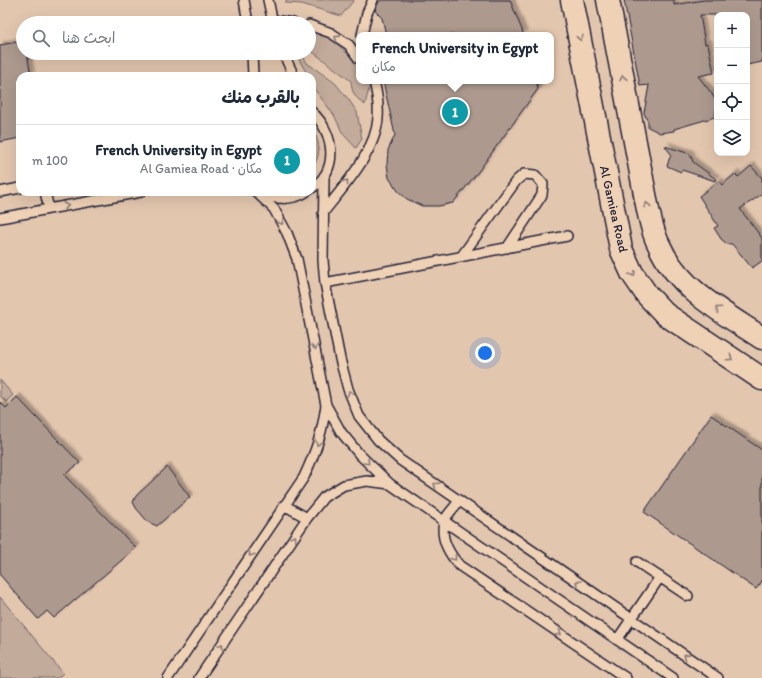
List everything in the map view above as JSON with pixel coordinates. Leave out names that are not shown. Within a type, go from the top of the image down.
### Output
[{"type":"street","name":"Al Gamiea Road","points":[[572,0],[621,249],[632,273],[646,295],[665,314],[762,379]]},
{"type":"street","points":[[608,0],[648,210],[652,228],[659,246],[668,262],[693,290],[762,338]]},
{"type":"lane","points":[[244,0],[247,16]]},
{"type":"lane","points":[[268,0],[272,16]]},
{"type":"lane","points":[[272,16],[273,0]]},
{"type":"lane","points":[[363,32],[367,13],[373,0]]},
{"type":"lane","points":[[316,28],[331,33],[349,45],[356,55]]},
{"type":"lane","points":[[252,60],[253,72]]},
{"type":"lane","points":[[286,60],[292,72]]},
{"type":"lane","points":[[323,213],[355,170],[374,138],[378,118],[378,98],[375,84]]},
{"type":"lane","points":[[316,116],[325,127],[331,146],[331,157],[328,167],[324,176],[316,184]]},
{"type":"lane","points":[[461,257],[516,181],[524,174],[536,175],[542,184],[542,195],[507,248]]},
{"type":"lane","points":[[324,176],[322,252],[325,283],[340,359],[348,389],[359,416],[378,440],[400,460],[631,620],[718,678]]},
{"type":"lane","points":[[0,192],[16,189]]},
{"type":"lane","points":[[46,196],[49,209]]},
{"type":"lane","points":[[0,218],[119,196]]},
{"type":"lane","points":[[262,196],[274,209],[287,233],[297,259],[326,405],[341,432],[358,454],[390,484],[673,678]]},
{"type":"lane","points":[[269,196],[278,198],[291,198],[296,196]]},
{"type":"lane","points":[[325,283],[567,236]]},
{"type":"lane","points":[[168,678],[284,504],[304,477],[315,454],[322,430],[326,405]]},
{"type":"lane","points":[[199,678],[307,518],[324,497],[344,485],[367,481],[390,484]]},
{"type":"lane","points":[[459,501],[444,522],[444,534],[446,546],[452,557],[460,566],[626,678]]},
{"type":"lane","points":[[284,504],[307,518]]},
{"type":"lane","points":[[637,562],[688,596]]},
{"type":"lane","points":[[617,640],[660,577]]},
{"type":"shaded area","points":[[286,0],[354,0],[341,16],[302,4],[286,3]]},
{"type":"shaded area","points":[[316,29],[324,31],[356,62],[356,84],[370,84],[365,105],[355,95],[352,89],[351,81],[316,54]]},
{"type":"shaded area","points":[[299,60],[305,60],[307,63],[335,83],[357,112],[362,139],[356,148],[343,134],[334,115],[316,91],[316,72],[305,72]]},
{"type":"shaded area","points":[[316,136],[319,148],[316,160]]},
{"type":"shaded area","points":[[0,380],[13,395],[6,402],[0,396]]},
{"type":"shaded area","points":[[0,597],[63,673],[58,678],[0,678]]},
{"type":"building","points":[[381,0],[510,0],[523,32],[385,32],[382,18],[375,11]]},
{"type":"building","points":[[624,0],[674,0],[674,5],[704,0],[762,0],[762,62],[750,64],[750,12],[714,12],[714,15],[700,15],[705,44],[708,44],[714,73],[698,76],[714,98],[714,117],[674,129],[674,131],[660,133],[648,127],[648,122],[644,113],[649,85],[640,86]]},
{"type":"building","points":[[16,42],[16,60],[28,60],[30,72],[16,72],[16,139],[0,142],[0,45]]},
{"type":"building","points":[[384,84],[537,84],[538,89],[478,172],[453,203],[439,206],[422,206],[407,199],[398,191],[389,178],[387,164],[388,150],[395,135]]},
{"type":"building","points":[[665,146],[690,154],[693,162],[716,179],[715,181],[682,170],[681,172],[667,166],[671,154]]},
{"type":"building","points":[[751,166],[762,178],[762,194],[740,209],[762,238],[762,261],[752,268],[732,244],[727,244],[721,239],[714,228],[718,226],[699,196],[719,181],[722,185],[735,174],[738,177]]},
{"type":"building","points":[[17,397],[80,463],[64,475],[136,548],[54,618],[47,611],[38,619],[0,575],[0,402],[6,408]]},
{"type":"building","points":[[711,415],[762,450],[762,581],[756,589],[644,512]]},
{"type":"building","points":[[167,467],[190,497],[157,526],[148,522],[133,502],[136,496]]},
{"type":"place","name":"French University in Egypt","points":[[455,112]]}]
